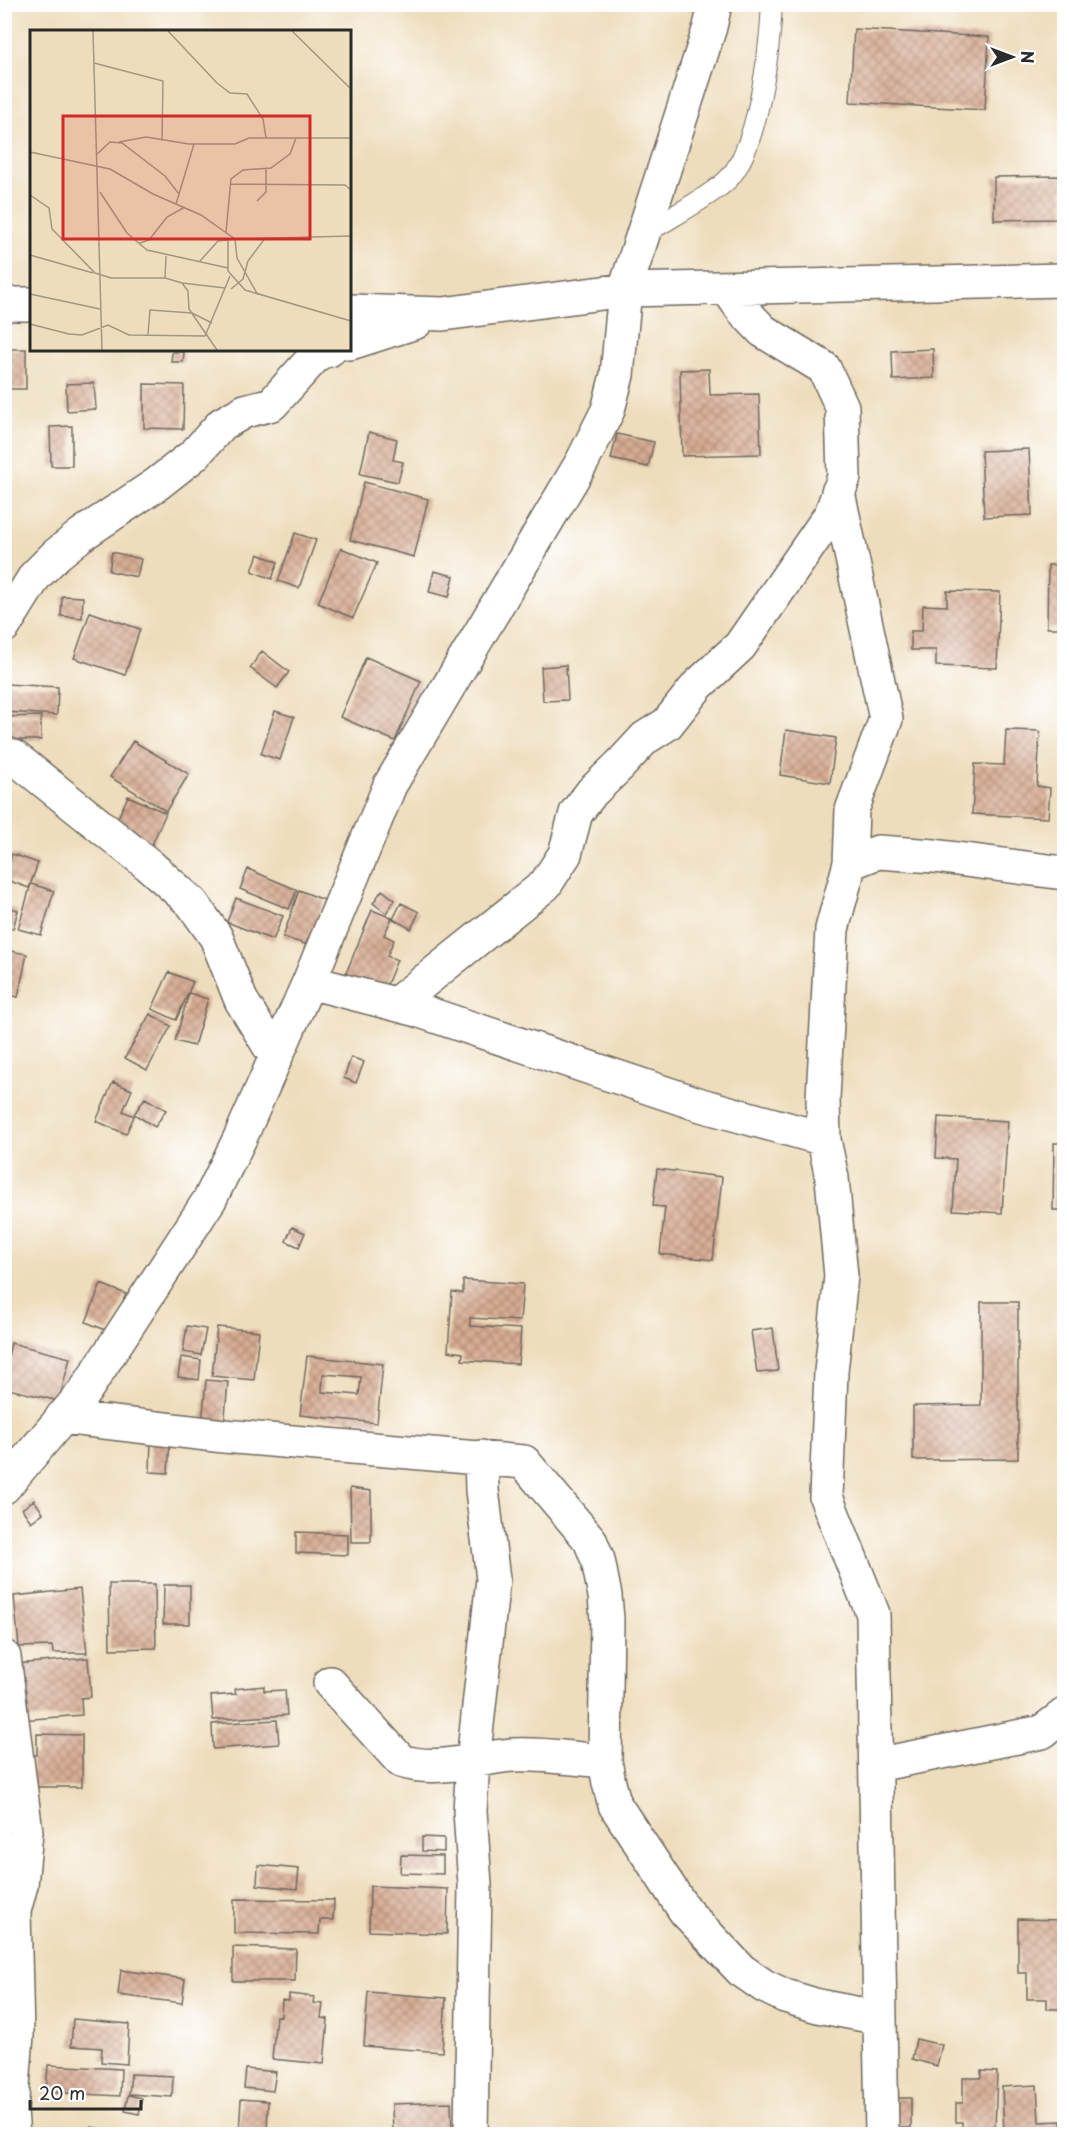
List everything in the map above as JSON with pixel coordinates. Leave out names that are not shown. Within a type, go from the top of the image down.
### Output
[{"type":"street","points":[[4,1487],[85,1391],[210,1199],[242,1136],[309,982],[390,785],[582,462],[608,410],[617,375],[625,290],[710,27],[715,4]]},
{"type":"street","points":[[351,311],[442,314],[625,290],[1065,280]]},
{"type":"street","points":[[396,1004],[545,885],[565,854],[576,813],[592,792],[645,738],[667,724],[698,685],[740,646],[831,514],[844,477],[842,406],[824,368],[763,331],[742,309],[727,288]]},
{"type":"street","points":[[4,304],[30,304]]},
{"type":"street","points":[[351,343],[442,314]]},
{"type":"street","points":[[4,626],[35,576],[56,555],[194,455],[222,424],[245,411],[272,404],[318,353],[325,351]]},
{"type":"street","points":[[838,492],[886,719],[852,810],[850,863],[832,928],[823,1098],[825,1139],[832,1178],[841,1276],[831,1372],[826,1497],[873,1614],[882,2134]]},
{"type":"street","points":[[4,753],[15,757],[149,864],[192,903],[216,937],[241,1000],[276,1057]]},
{"type":"street","points":[[850,863],[878,852],[934,856],[1065,873]]},
{"type":"street","points":[[309,982],[396,1004],[701,1105],[825,1139]]},
{"type":"street","points":[[62,1417],[224,1436],[524,1462],[590,1540],[598,1560],[607,1619],[605,1761],[615,1805],[686,1911],[741,1970],[764,1986],[785,1996],[818,2006],[880,2018]]},
{"type":"street","points":[[471,2134],[475,1885],[470,1811],[473,1761],[493,1579],[482,1490],[481,1457]]},
{"type":"street","points":[[4,1657],[11,1757],[26,1832],[21,1885],[14,1911],[17,2035],[11,2112],[13,2134]]},
{"type":"street","points":[[330,1683],[401,1761],[412,1765],[430,1766],[526,1755],[605,1761]]},
{"type":"street","points":[[876,1765],[1042,1732],[1065,1715]]},
{"type":"lane","points":[[643,235],[726,182],[745,154],[761,98],[772,4]]},
{"type":"building","points":[[852,4],[983,4],[983,8],[852,9]]},
{"type":"building","points":[[854,29],[989,37],[985,110],[850,102]]},
{"type":"building","points":[[1064,176],[1064,219],[994,220],[994,177]]},
{"type":"building","points":[[4,349],[26,349],[26,389],[4,389]]},
{"type":"building","points":[[933,349],[934,378],[893,380],[892,351]]},
{"type":"building","points":[[172,352],[184,352],[183,362],[171,362]]},
{"type":"building","points":[[709,369],[710,395],[759,394],[761,454],[682,456],[680,370]]},
{"type":"building","points":[[94,383],[96,409],[67,411],[66,384]]},
{"type":"building","points":[[144,384],[184,385],[183,429],[144,428]]},
{"type":"building","points":[[72,426],[72,466],[51,466],[50,427]]},
{"type":"building","points":[[369,432],[397,439],[393,460],[403,462],[398,482],[360,474]]},
{"type":"building","points":[[617,434],[654,442],[648,467],[611,459]]},
{"type":"building","points":[[1029,449],[1032,515],[984,517],[981,451]]},
{"type":"building","points":[[364,482],[428,499],[414,557],[350,540]]},
{"type":"building","points":[[295,533],[316,540],[299,588],[278,581]]},
{"type":"building","points":[[341,548],[377,563],[353,618],[318,603]]},
{"type":"building","points":[[112,552],[141,559],[137,577],[109,571]]},
{"type":"building","points":[[258,554],[278,562],[272,579],[252,571]]},
{"type":"building","points":[[1048,565],[1064,565],[1064,628],[1047,628]]},
{"type":"building","points":[[434,571],[454,576],[449,597],[429,592]]},
{"type":"building","points":[[947,591],[1000,592],[997,668],[936,666],[936,650],[911,650],[911,631],[922,631],[923,605],[947,606]]},
{"type":"building","points":[[62,596],[83,597],[82,618],[61,616]]},
{"type":"building","points":[[90,612],[140,629],[125,675],[74,658]]},
{"type":"building","points":[[262,651],[289,672],[277,688],[250,668]]},
{"type":"building","points":[[366,657],[421,681],[395,741],[340,717]]},
{"type":"building","points":[[566,665],[568,700],[543,701],[541,667]]},
{"type":"building","points":[[6,684],[58,687],[57,715],[5,712]]},
{"type":"building","points":[[275,711],[294,717],[280,760],[261,754]]},
{"type":"building","points":[[41,716],[41,740],[4,740],[4,717]]},
{"type":"building","points":[[786,730],[836,738],[830,783],[780,775]]},
{"type":"building","points":[[1006,730],[1040,731],[1037,786],[1050,788],[1048,818],[972,814],[975,764],[1004,765]]},
{"type":"building","points":[[133,741],[189,774],[166,811],[110,777]]},
{"type":"building","points":[[128,796],[166,813],[150,849],[112,831]]},
{"type":"building","points":[[12,854],[38,863],[29,888],[4,879]]},
{"type":"building","points":[[248,869],[297,890],[289,909],[240,889]]},
{"type":"building","points":[[31,884],[54,891],[41,935],[18,929]]},
{"type":"building","points":[[299,890],[324,900],[308,945],[283,937]]},
{"type":"building","points":[[382,890],[395,900],[386,913],[373,903]]},
{"type":"building","points":[[236,898],[283,916],[273,940],[227,922]]},
{"type":"building","points":[[401,903],[419,912],[411,929],[393,919]]},
{"type":"building","points":[[4,906],[18,910],[13,929],[4,926]]},
{"type":"building","points":[[372,910],[392,918],[384,935],[394,940],[387,956],[397,960],[383,994],[344,978]]},
{"type":"building","points":[[5,950],[27,954],[18,997],[5,994]]},
{"type":"building","points":[[169,972],[193,982],[176,1020],[152,1009]]},
{"type":"building","points":[[189,993],[208,999],[194,1046],[175,1041]]},
{"type":"building","points":[[150,1014],[171,1026],[147,1070],[125,1058]]},
{"type":"building","points":[[351,1057],[364,1062],[356,1083],[344,1078]]},
{"type":"building","points":[[113,1082],[132,1090],[123,1111],[134,1116],[126,1134],[96,1121]]},
{"type":"building","points":[[145,1098],[166,1110],[155,1127],[134,1114]]},
{"type":"building","points":[[938,1117],[1008,1121],[1002,1213],[953,1210],[956,1159],[936,1158]]},
{"type":"building","points":[[1054,1143],[1064,1143],[1064,1210],[1053,1210]]},
{"type":"building","points":[[657,1169],[722,1177],[713,1260],[660,1254],[665,1207],[653,1206]]},
{"type":"building","points":[[292,1227],[305,1233],[299,1247],[286,1241]]},
{"type":"building","points":[[463,1280],[523,1284],[520,1321],[470,1318],[470,1326],[521,1329],[518,1364],[462,1360],[463,1353],[448,1351],[452,1292],[463,1293]]},
{"type":"building","points":[[101,1284],[126,1294],[110,1332],[86,1322]]},
{"type":"building","points":[[981,1302],[1018,1302],[1018,1459],[913,1460],[913,1406],[981,1405]]},
{"type":"building","points":[[187,1326],[206,1329],[201,1355],[183,1352]]},
{"type":"building","points":[[217,1327],[259,1331],[254,1380],[212,1376]]},
{"type":"building","points":[[773,1328],[778,1371],[757,1373],[751,1331]]},
{"type":"building","points":[[11,1343],[70,1358],[59,1401],[4,1388],[4,1372]]},
{"type":"building","points":[[307,1356],[383,1364],[377,1423],[300,1415]],"holes":[[[323,1374],[361,1377],[359,1395],[322,1392]]]},
{"type":"building","points":[[181,1357],[201,1360],[199,1380],[178,1377]]},
{"type":"building","points":[[206,1380],[228,1382],[224,1427],[202,1425]]},
{"type":"building","points":[[151,1438],[170,1439],[168,1473],[150,1472]]},
{"type":"building","points":[[350,1488],[371,1491],[371,1542],[351,1542]]},
{"type":"building","points":[[34,1500],[43,1513],[31,1522],[22,1509]]},
{"type":"building","points":[[296,1532],[348,1534],[348,1555],[296,1553]]},
{"type":"building","points":[[109,1584],[155,1584],[156,1648],[110,1649]]},
{"type":"building","points":[[164,1585],[190,1585],[190,1624],[163,1624]]},
{"type":"building","points":[[80,1589],[87,1653],[53,1653],[52,1646],[19,1647],[14,1596]]},
{"type":"building","points":[[88,1658],[91,1697],[81,1698],[82,1715],[21,1720],[16,1664]]},
{"type":"building","points":[[264,1686],[264,1691],[285,1690],[287,1715],[213,1720],[211,1696],[236,1694],[235,1689]]},
{"type":"building","points":[[277,1720],[279,1744],[213,1749],[212,1724]]},
{"type":"building","points":[[37,1734],[82,1735],[82,1787],[32,1787],[32,1755],[37,1755]]},
{"type":"building","points":[[422,1837],[444,1838],[444,1852],[422,1851]]},
{"type":"building","points":[[401,1855],[443,1856],[443,1874],[400,1873]]},
{"type":"building","points":[[258,1865],[299,1869],[297,1889],[257,1885]]},
{"type":"building","points":[[370,1886],[448,1889],[447,1934],[369,1931]]},
{"type":"building","points":[[234,1899],[334,1900],[333,1920],[320,1920],[319,1934],[234,1933]]},
{"type":"building","points":[[1018,1919],[1064,1920],[1064,2009],[1047,2009],[1047,1999],[1027,1999],[1027,1973],[1018,1973]]},
{"type":"building","points":[[233,1947],[296,1949],[295,1981],[233,1981]]},
{"type":"building","points":[[121,1970],[185,1979],[182,2003],[118,1995]]},
{"type":"building","points":[[368,1992],[446,1998],[442,2052],[364,2046]]},
{"type":"building","points":[[289,1994],[314,1997],[313,2003],[323,2004],[321,2018],[328,2019],[324,2064],[272,2059],[276,2016],[281,2017],[282,2000],[289,2001]]},
{"type":"building","points":[[73,2019],[129,2024],[127,2064],[101,2062],[102,2048],[71,2046]]},
{"type":"building","points":[[916,2039],[942,2045],[937,2066],[912,2059]]},
{"type":"building","points":[[48,2065],[121,2069],[120,2096],[46,2092]]},
{"type":"building","points":[[246,2069],[276,2072],[273,2091],[244,2088]]},
{"type":"building","points":[[981,2071],[997,2072],[995,2131],[962,2131],[962,2122],[956,2122],[956,2103],[963,2103],[963,2078],[981,2078]]},
{"type":"building","points":[[131,2074],[173,2076],[172,2097],[129,2094]]},
{"type":"building","points":[[1037,2085],[1039,2122],[1061,2121],[1061,2134],[1004,2134],[1002,2087]]},
{"type":"building","points":[[128,2095],[142,2098],[139,2114],[125,2111]]},
{"type":"building","points":[[887,2098],[911,2098],[911,2128],[887,2128]]},
{"type":"building","points":[[241,2099],[268,2101],[267,2134],[239,2134]]},
{"type":"building","points":[[451,2102],[452,2134],[393,2134],[392,2104]]},
{"type":"building","points":[[90,2127],[127,2133],[127,2134],[89,2134]]}]
